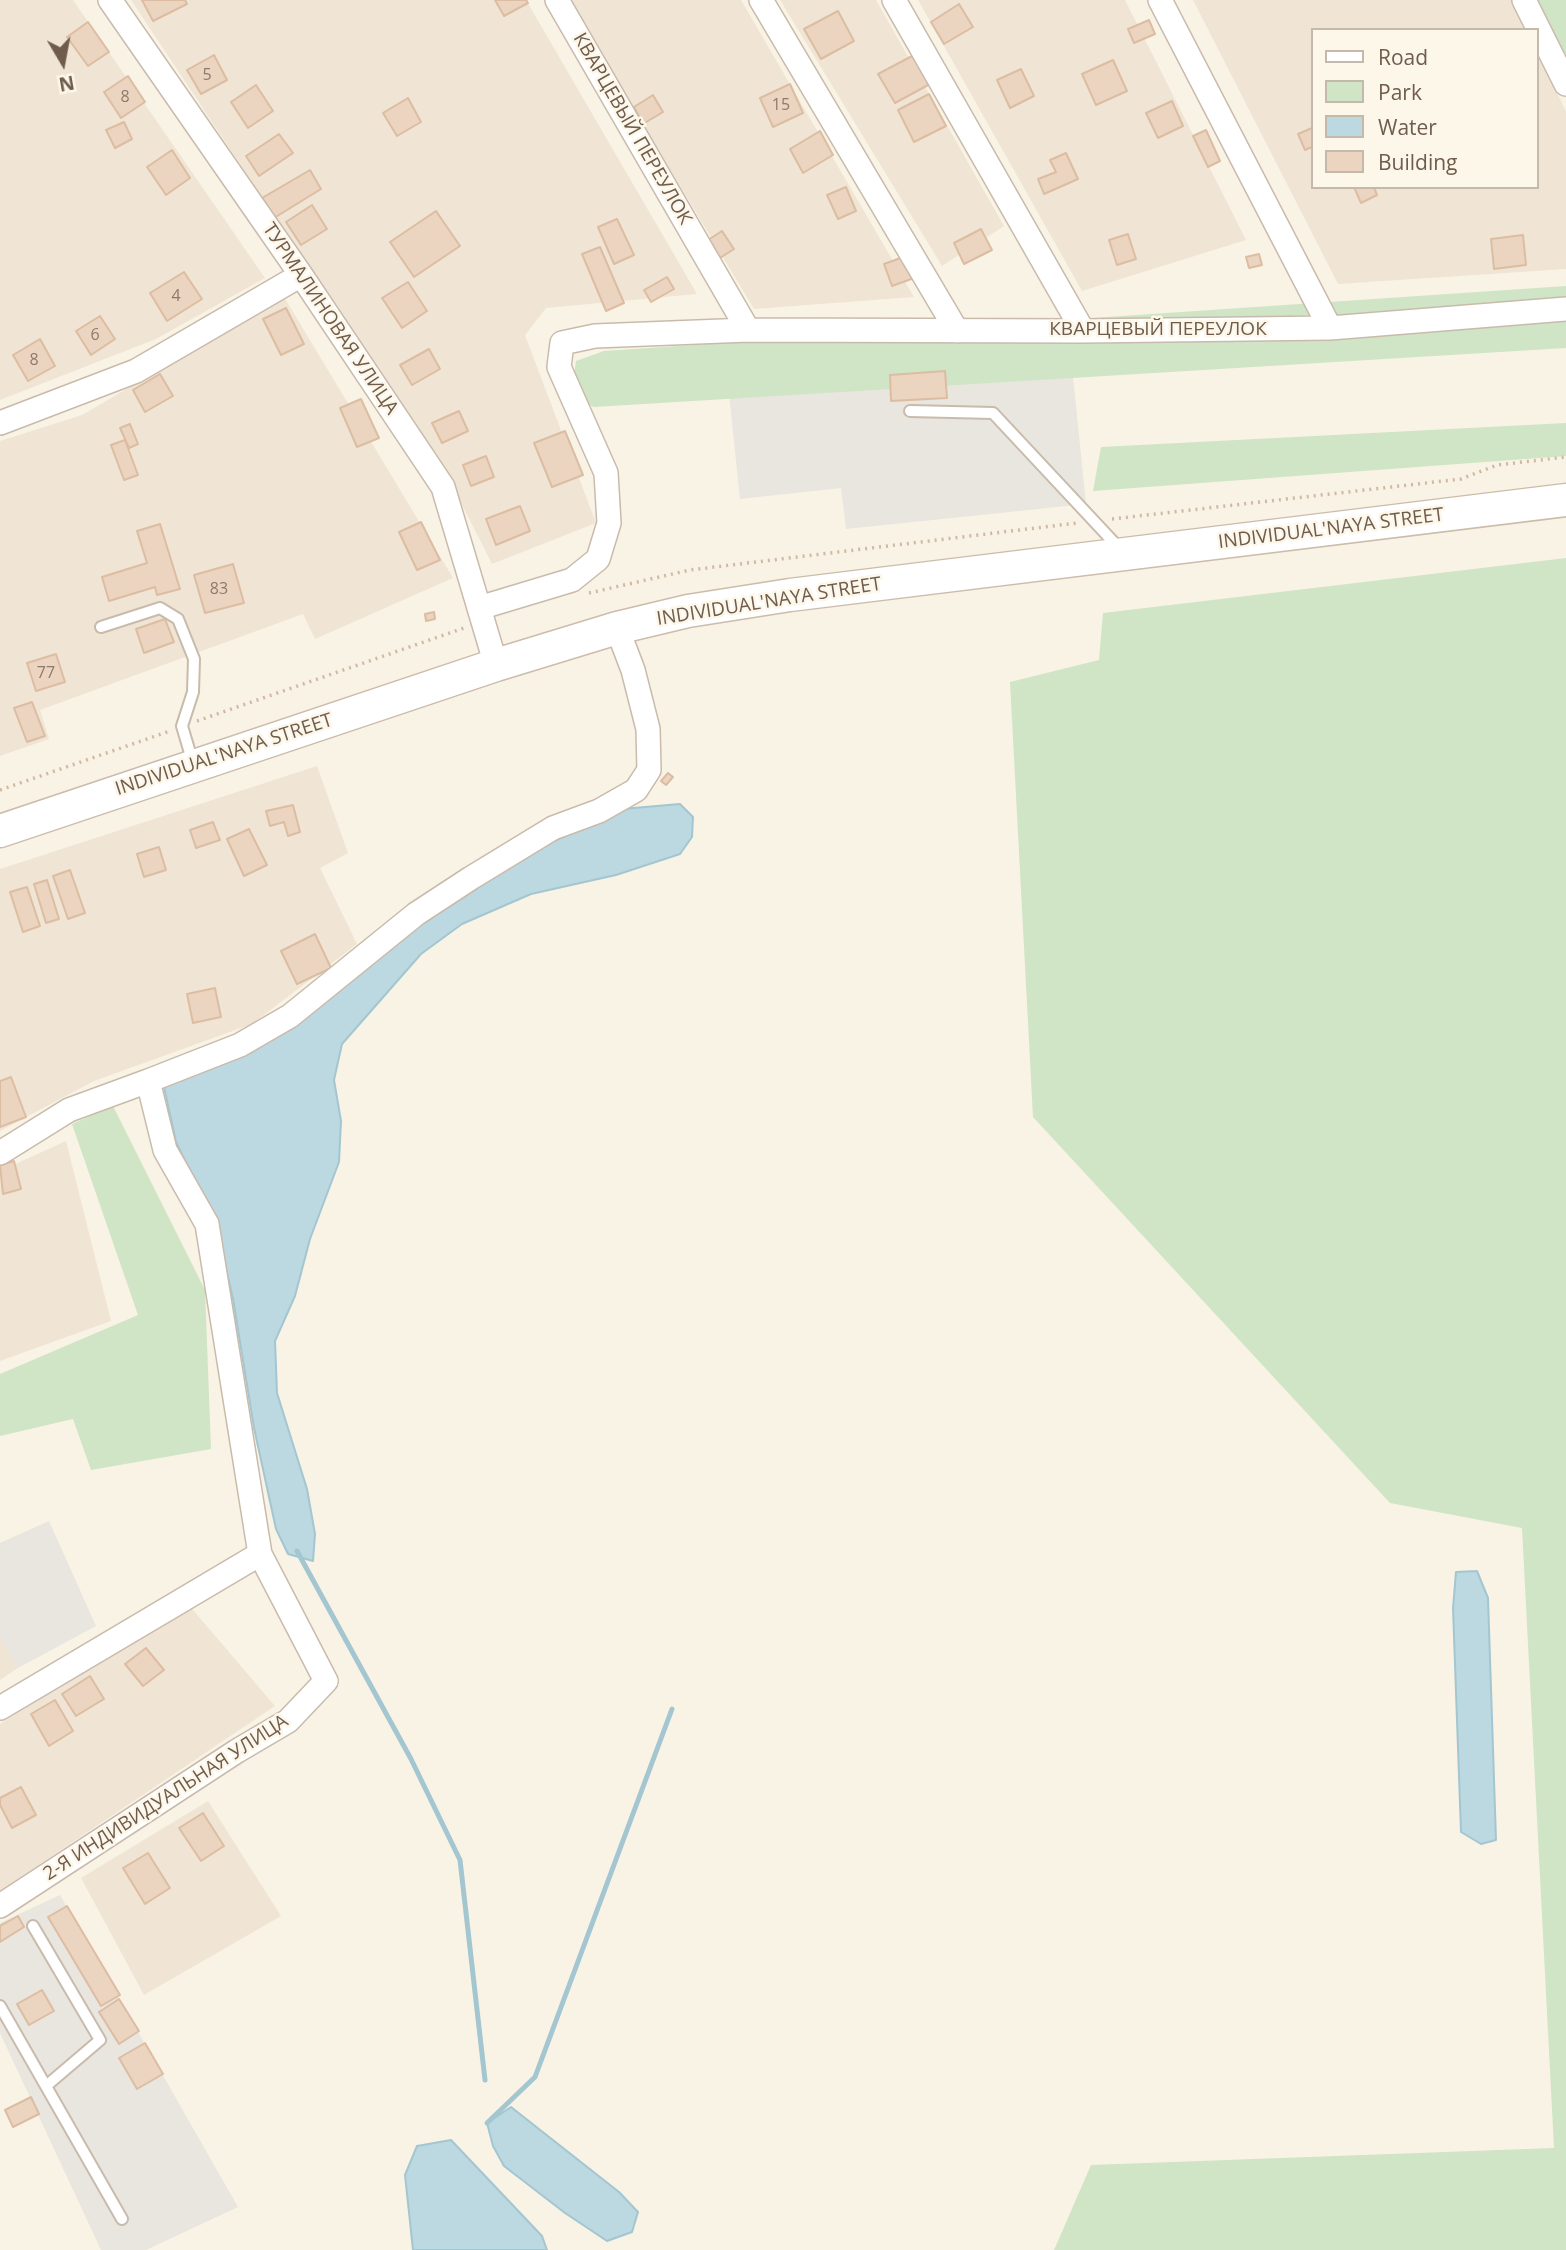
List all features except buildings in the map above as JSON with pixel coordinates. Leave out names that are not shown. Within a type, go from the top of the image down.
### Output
[{"type":"main road","name":"INDIVIDUAL'NAYA STREET","points":[[0,831],[496,665],[617,628],[688,611],[790,595],[1566,500]]},
{"type":"street","name":"ТУРМАЛИНОВАЯ УЛИЦА","points":[[110,0],[302,275],[443,487],[496,665]]},
{"type":"street","name":"КВАРЦЕВЫЙ ПЕРЕУЛОК","points":[[557,0],[748,330]]},
{"type":"street","points":[[761,0],[957,331]]},
{"type":"street","points":[[894,0],[1083,331]]},
{"type":"street","points":[[1160,0],[1330,328]]},
{"type":"street","points":[[1524,0],[1566,84]]},
{"type":"street","points":[[0,423],[136,371],[302,275]]},
{"type":"street","name":"КВАРЦЕВЫЙ ПЕРЕУЛОК","points":[[481,615],[572,580],[598,559],[609,523],[606,473],[559,367],[562,343],[595,336],[748,330],[1083,331],[1330,328],[1566,309]]},
{"type":"street","points":[[0,1153],[69,1110],[240,1045],[290,1016],[416,914],[449,892],[553,828],[599,811],[636,790],[649,770],[648,729],[633,670],[617,628]]},
{"type":"street","points":[[0,1708],[260,1554],[207,1224],[165,1150],[148,1080]]},
{"type":"street","name":"2-Я ИНДИВИДУАЛЬНАЯ УЛИЦА","points":[[0,1906],[237,1751],[288,1721],[326,1681],[260,1554]]},
{"type":"lane","points":[[910,411],[993,413],[1124,554]]},
{"type":"lane","points":[[101,627],[160,608],[178,619],[194,659],[193,692],[182,726],[193,765]]},
{"type":"lane","points":[[33,1926],[100,2040],[46,2086]]},
{"type":"lane","points":[[0,2006],[122,2219]]},
{"type":"path","points":[[585,593],[690,570],[1461,480],[1497,465],[1566,457]]},
{"type":"path","points":[[0,790],[481,615]]},
{"type":"shaded area","points":[[0,0],[73,0],[265,278],[156,339],[0,400]]},
{"type":"shaded area","points":[[131,0],[526,0],[697,294],[546,308],[525,335],[596,523],[492,564],[450,481]]},
{"type":"shaded area","points":[[568,0],[741,0],[914,297],[754,309]]},
{"type":"shaded area","points":[[780,0],[876,0],[1004,226],[942,266]]},
{"type":"shaded area","points":[[918,0],[1125,0],[1246,240],[1082,291]]},
{"type":"shaded area","points":[[1193,0],[1511,0],[1525,28],[1310,28],[1310,189],[1538,189],[1538,55],[1566,111],[1566,269],[1338,284]]},
{"type":"shaded area","points":[[284,297],[453,578],[315,639],[303,614],[40,710],[49,739],[0,756],[0,441],[82,415]]},
{"type":"shaded area","points":[[1070,348],[1086,504],[846,529],[841,488],[740,499],[728,384]]},
{"type":"shaded area","points":[[317,766],[348,853],[320,868],[357,944],[252,1024],[94,1081],[0,1131],[0,869]]},
{"type":"shaded area","points":[[66,1141],[111,1321],[0,1361],[0,1171]]},
{"type":"shaded area","points":[[49,1521],[96,1626],[18,1668],[0,1637],[0,1543]]},
{"type":"shaded area","points":[[188,1604],[275,1706],[0,1891],[0,1724]]},
{"type":"shaded area","points":[[0,1637],[18,1668],[0,1680]]},
{"type":"shaded area","points":[[208,1801],[281,1916],[144,1995],[81,1878]]},
{"type":"shaded area","points":[[60,1895],[238,2207],[146,2250],[101,2250],[0,2033],[0,1923]]},
{"type":"green space","points":[[1535,0],[1566,0],[1566,60]]},
{"type":"green space","points":[[1566,286],[1566,348],[594,407],[581,401],[573,382],[576,361],[604,351]]},
{"type":"green space","points":[[1566,423],[1566,456],[1093,491],[1101,447]]},
{"type":"green space","points":[[1566,558],[1566,2250],[1054,2250],[1091,2165],[1554,2148],[1522,1528],[1390,1503],[1033,1117],[1010,682],[1099,660],[1103,613]]},
{"type":"green space","points":[[113,1106],[205,1290],[211,1449],[91,1470],[73,1419],[0,1436],[0,1374],[138,1315],[72,1124]]},
{"type":"water","points":[[680,804],[693,817],[692,837],[680,854],[616,875],[531,894],[462,924],[421,954],[342,1044],[334,1080],[341,1121],[339,1162],[310,1239],[295,1296],[275,1341],[277,1393],[307,1489],[315,1534],[313,1561],[288,1554],[276,1529],[254,1428],[233,1299],[216,1226],[176,1142],[164,1087],[197,1069],[242,1057],[286,1029],[449,903],[533,851],[622,809]]},
{"type":"water","points":[[1477,1571],[1488,1598],[1496,1840],[1481,1844],[1461,1832],[1453,1608],[1456,1572]]},
{"type":"water","points":[[511,2107],[619,2192],[638,2212],[632,2232],[607,2241],[504,2166],[493,2146],[487,2123]]},
{"type":"water","points":[[451,2140],[542,2236],[547,2250],[413,2250],[405,2175],[417,2146]]},
{"type":"waterway","points":[[297,1551],[411,1759],[460,1860],[485,2080]]},
{"type":"waterway","points":[[487,2123],[535,2077],[672,1709]]}]
